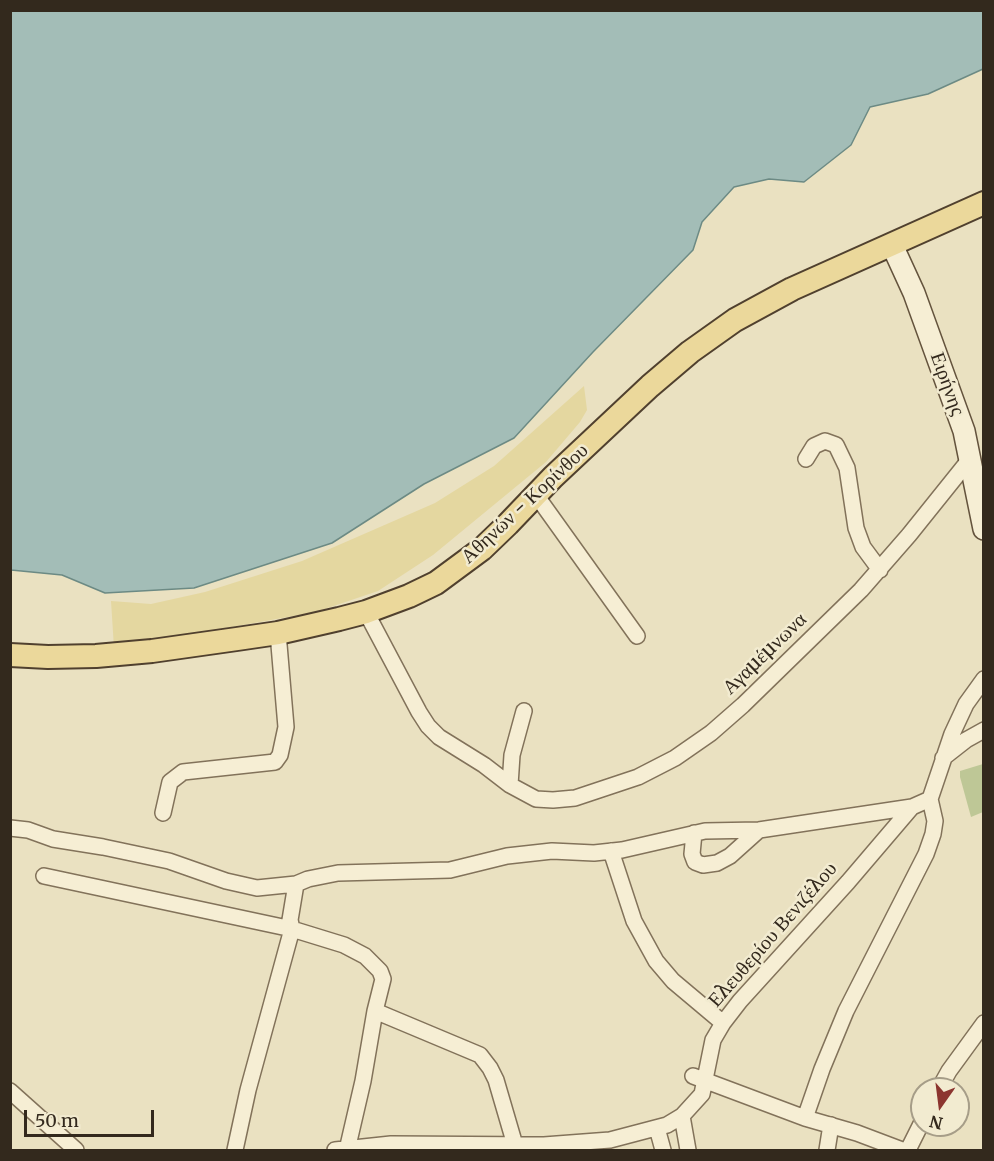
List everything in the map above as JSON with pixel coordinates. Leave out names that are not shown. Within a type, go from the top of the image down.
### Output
[{"type":"main road","name":"Αθηνών - Κορίνθου","points":[[10,655],[48,657],[152,651],[278,633],[366,612],[409,596],[436,583],[482,549],[650,386],[728,324],[751,309],[792,289],[984,203]]},
{"type":"street","name":"Ειρήνης","points":[[892,244],[914,292],[964,431],[984,529]]},
{"type":"street","points":[[806,459],[814,446],[825,441],[836,445],[847,468],[856,528],[863,547],[880,570]]},
{"type":"street","name":"Αγαμέμνωνα","points":[[510,785],[536,799],[575,798],[638,777],[675,759],[711,733],[743,705],[880,570],[970,459]]},
{"type":"street","points":[[536,495],[637,636]]},
{"type":"street","points":[[366,612],[428,726],[439,737],[484,765],[510,785]]},
{"type":"street","points":[[163,813],[170,782],[183,772],[275,762],[280,755],[286,726],[278,633]]},
{"type":"street","points":[[805,1118],[846,1011],[926,854],[933,834],[934,821],[930,800],[943,758],[966,704],[984,679]]},
{"type":"street","points":[[510,785],[512,755],[524,711]]},
{"type":"street","points":[[943,758],[966,740],[984,730]]},
{"type":"street","name":"Ελευθερίου Βενιζέλου","points":[[343,1150],[391,1144],[515,1146],[610,1140],[657,1128],[682,1116],[702,1094],[698,1079],[713,1040],[740,1001],[848,882],[912,807],[930,800]]},
{"type":"street","points":[[10,828],[28,830],[53,839],[169,861],[240,885],[257,888],[296,884],[338,873],[450,870],[507,856],[552,851],[594,853],[611,851],[694,833],[759,830],[912,807]]},
{"type":"street","points":[[694,833],[692,854],[695,862],[703,864],[717,863],[730,856],[759,830]]},
{"type":"street","points":[[611,851],[634,921],[656,961],[673,981],[723,1023]]},
{"type":"street","points":[[44,876],[292,929],[344,945],[364,956],[380,971],[384,979],[375,1011],[363,1081],[343,1150]]},
{"type":"street","points":[[236,1150],[248,1090],[292,929],[290,920],[296,884]]},
{"type":"street","points":[[375,1011],[480,1055],[496,1080],[515,1146]]},
{"type":"street","points":[[946,1077],[984,1023]]},
{"type":"street","points":[[698,1079],[805,1118],[857,1132],[902,1150]]},
{"type":"street","points":[[10,1091],[71,1149]]},
{"type":"street","points":[[682,1116],[688,1150]]},
{"type":"street","points":[[827,1150],[831,1125]]},
{"type":"street","points":[[657,1128],[663,1150]]},
{"type":"green space","points":[[983,764],[983,812],[971,817],[960,771]]},
{"type":"sand","points":[[584,386],[587,410],[580,422],[546,462],[433,555],[378,591],[316,612],[209,631],[157,647],[114,648],[111,601],[151,604],[205,592],[302,561],[435,503],[494,466]]},
{"type":"water","points":[[10,11],[983,11],[983,69],[928,94],[870,107],[851,145],[804,182],[769,179],[734,187],[702,222],[693,250],[593,352],[514,438],[424,484],[332,543],[194,588],[105,593],[62,575],[11,570]]}]
